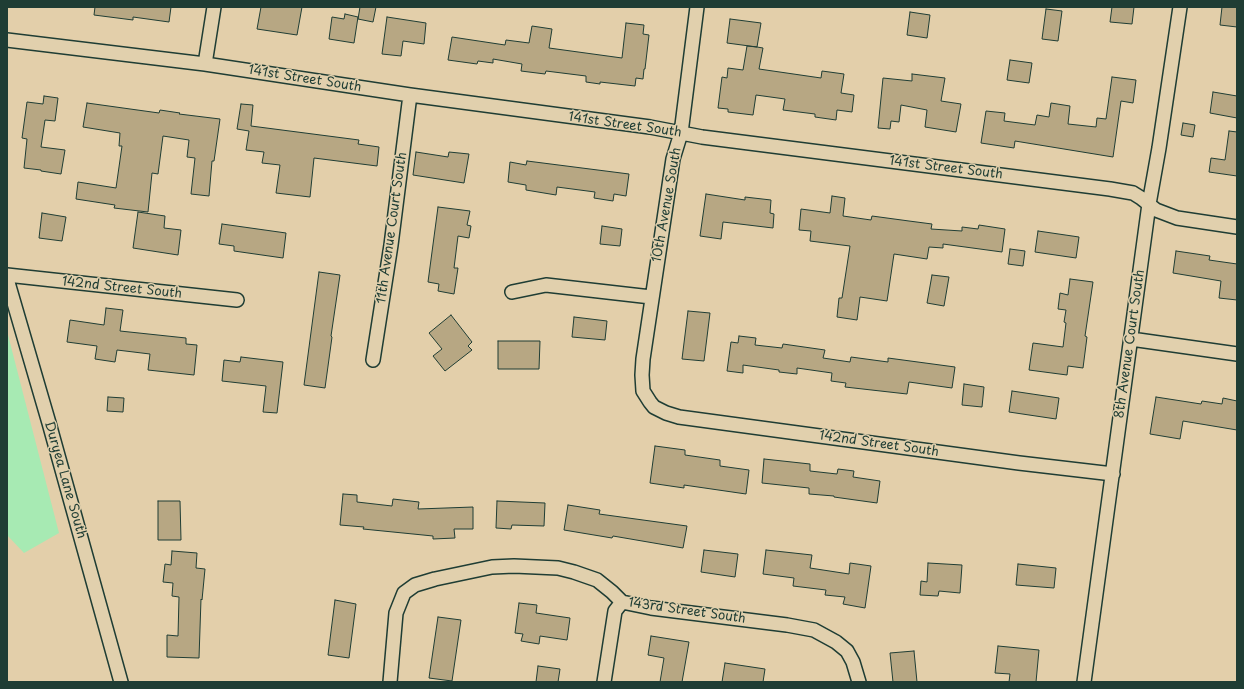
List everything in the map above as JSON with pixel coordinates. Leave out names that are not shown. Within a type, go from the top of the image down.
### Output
[{"type":"street","points":[[205,64],[214,7]]},
{"type":"street","name":"10th Avenue South","points":[[650,402],[643,391],[642,375],[651,297],[673,159],[681,133],[697,7]]},
{"type":"street","name":"8th Avenue Court South","points":[[1084,682],[1132,339],[1149,204],[1180,7]]},
{"type":"street","name":"141st Street South","points":[[7,40],[205,64],[410,95],[650,127],[702,137],[1110,188],[1134,193],[1156,210],[1177,218],[1237,227]]},
{"type":"street","name":"11th Avenue Court South","points":[[373,360],[391,245],[410,95]]},
{"type":"street","name":"142nd Street South","points":[[7,275],[237,300]]},
{"type":"street","name":"Duryea Lane South","points":[[7,279],[121,682]]},
{"type":"street","points":[[512,292],[546,285],[651,297]]},
{"type":"street","points":[[1132,339],[1237,354]]},
{"type":"street","name":"142nd Street South","points":[[650,402],[654,407],[679,417],[1019,463],[1112,474]]},
{"type":"street","name":"143rd Street South","points":[[390,682],[396,613],[404,593],[415,585],[435,579],[492,567],[514,566],[558,568],[574,572],[597,580],[622,602],[651,608],[787,625],[814,630],[836,642],[846,651],[853,662],[859,682]]},
{"type":"street","points":[[604,682],[614,617],[622,602]]},
{"type":"green space","points":[[7,331],[59,533],[24,553],[7,535]]},
{"type":"building","points":[[95,7],[171,7],[169,22],[133,17],[133,20],[94,15]]},
{"type":"building","points":[[261,7],[302,7],[297,35],[257,29]]},
{"type":"building","points":[[360,7],[376,7],[373,22],[358,19]]},
{"type":"building","points":[[1112,7],[1134,7],[1132,24],[1110,22]]},
{"type":"building","points":[[1222,7],[1237,7],[1237,27],[1220,25]]},
{"type":"building","points":[[1046,9],[1062,11],[1058,41],[1042,39]]},
{"type":"building","points":[[910,12],[930,15],[927,38],[907,35]]},
{"type":"building","points":[[345,14],[358,17],[354,43],[329,39],[332,17],[344,19]]},
{"type":"building","points":[[387,17],[426,23],[424,44],[403,41],[401,56],[382,54]]},
{"type":"building","points":[[730,19],[761,23],[757,47],[727,43]]},
{"type":"building","points":[[626,23],[644,25],[643,34],[649,35],[643,79],[636,78],[635,86],[586,82],[586,76],[546,71],[545,74],[521,71],[522,64],[493,59],[493,63],[478,61],[477,64],[448,60],[452,37],[505,45],[506,40],[529,43],[532,26],[552,29],[549,48],[622,58]]},
{"type":"building","points":[[747,46],[763,48],[759,69],[821,78],[822,71],[844,74],[841,93],[854,95],[852,112],[837,110],[836,120],[815,117],[815,114],[783,110],[785,99],[756,95],[753,115],[728,112],[728,109],[718,108],[722,77],[727,78],[728,68],[743,70]]},
{"type":"building","points":[[1010,60],[1032,63],[1029,83],[1007,80]]},
{"type":"building","points":[[912,74],[945,78],[941,101],[961,104],[956,132],[925,127],[927,110],[901,105],[899,122],[891,121],[890,129],[878,128],[883,78],[912,81]]},
{"type":"building","points":[[1112,77],[1136,80],[1133,103],[1121,101],[1113,157],[1015,141],[1014,148],[981,143],[986,111],[1005,113],[1004,121],[1035,125],[1037,115],[1049,117],[1051,103],[1070,106],[1068,124],[1096,127],[1097,118],[1106,119]]},
{"type":"building","points":[[1213,92],[1237,96],[1237,118],[1210,113]]},
{"type":"building","points":[[44,96],[58,98],[55,121],[45,120],[41,147],[65,150],[61,174],[24,168],[27,139],[22,138],[27,102],[43,104]]},
{"type":"building","points":[[87,103],[159,113],[160,110],[220,119],[214,161],[212,161],[209,196],[191,194],[195,158],[187,157],[189,140],[163,136],[158,174],[152,173],[148,212],[114,208],[115,205],[76,199],[78,182],[116,188],[122,146],[119,146],[120,133],[83,127]]},
{"type":"building","points":[[241,104],[253,105],[251,126],[359,140],[358,144],[379,147],[377,166],[314,158],[310,197],[276,193],[280,165],[262,163],[264,152],[246,150],[249,131],[237,129]]},
{"type":"building","points":[[1183,123],[1195,125],[1193,137],[1181,135]]},
{"type":"building","points":[[1229,131],[1237,132],[1237,176],[1209,172],[1211,158],[1225,160]]},
{"type":"building","points":[[416,152],[448,157],[449,152],[469,154],[464,183],[413,175]]},
{"type":"building","points":[[527,161],[629,174],[626,196],[614,194],[613,201],[594,198],[595,192],[557,187],[556,195],[526,190],[526,185],[508,182],[510,162],[526,165]]},
{"type":"building","points":[[706,194],[745,200],[745,197],[771,200],[770,213],[774,214],[773,228],[723,222],[721,239],[700,236]]},
{"type":"building","points":[[832,196],[845,198],[843,216],[871,220],[872,216],[932,224],[931,229],[962,231],[962,227],[978,229],[979,225],[1005,229],[1002,252],[943,244],[943,248],[929,247],[927,259],[894,254],[887,301],[860,297],[857,320],[837,317],[839,298],[842,298],[850,246],[810,241],[811,231],[799,230],[801,209],[830,213]]},
{"type":"building","points":[[438,207],[470,211],[467,225],[471,226],[469,238],[458,236],[454,268],[458,268],[454,294],[438,291],[439,284],[428,282]]},
{"type":"building","points":[[138,212],[165,216],[164,228],[181,230],[178,255],[133,248]]},
{"type":"building","points":[[42,213],[66,217],[62,241],[39,238]]},
{"type":"building","points":[[222,224],[286,233],[283,258],[234,251],[234,246],[219,244]]},
{"type":"building","points":[[602,226],[622,229],[620,246],[600,244]]},
{"type":"building","points":[[1038,231],[1079,237],[1076,258],[1035,252]]},
{"type":"building","points":[[1010,249],[1025,251],[1023,266],[1008,264]]},
{"type":"building","points":[[1176,251],[1210,256],[1209,260],[1237,264],[1237,300],[1219,298],[1221,281],[1173,273]]},
{"type":"building","points":[[319,272],[340,275],[325,388],[304,385]]},
{"type":"building","points":[[932,275],[949,277],[944,306],[927,303]]},
{"type":"building","points":[[1070,279],[1093,282],[1085,336],[1087,337],[1083,368],[1068,366],[1067,375],[1029,370],[1033,343],[1063,347],[1066,310],[1058,309],[1060,293],[1068,295]]},
{"type":"building","points":[[106,308],[123,310],[120,331],[186,338],[186,344],[197,345],[194,375],[148,370],[150,354],[117,350],[115,362],[95,359],[97,346],[67,342],[70,320],[104,325]]},
{"type":"building","points":[[688,311],[710,313],[704,361],[682,359]]},
{"type":"building","points":[[451,315],[472,342],[468,346],[472,350],[445,371],[433,356],[442,349],[429,333]]},
{"type":"building","points":[[574,317],[607,321],[605,340],[572,337]]},
{"type":"building","points":[[739,336],[756,338],[755,345],[782,348],[783,344],[825,350],[823,358],[850,362],[851,357],[888,362],[888,358],[955,367],[952,388],[909,382],[907,394],[845,387],[846,383],[831,381],[832,373],[797,368],[797,374],[743,365],[743,373],[727,371],[731,342],[738,343]]},
{"type":"building","points":[[498,341],[540,341],[539,369],[498,369]]},
{"type":"building","points":[[241,357],[283,362],[277,413],[263,412],[266,386],[222,381],[224,360],[240,362]]},
{"type":"building","points":[[964,384],[984,387],[982,407],[962,405]]},
{"type":"building","points":[[1012,391],[1059,398],[1056,419],[1009,412]]},
{"type":"building","points":[[108,397],[124,398],[123,412],[107,411]]},
{"type":"building","points":[[1156,397],[1201,404],[1202,401],[1222,404],[1223,398],[1237,401],[1237,430],[1183,421],[1180,439],[1150,434]]},
{"type":"building","points":[[655,446],[685,450],[685,455],[720,460],[720,466],[749,470],[746,494],[684,485],[684,488],[650,483]]},
{"type":"building","points":[[764,459],[810,464],[810,471],[837,474],[838,469],[854,471],[853,477],[880,481],[877,503],[834,496],[809,494],[809,488],[762,483]]},
{"type":"building","points":[[343,494],[357,495],[357,502],[392,506],[393,499],[419,502],[418,509],[473,507],[473,529],[454,529],[455,538],[433,539],[433,536],[363,529],[364,527],[340,525]]},
{"type":"building","points":[[158,501],[180,501],[181,540],[158,540]]},
{"type":"building","points":[[497,501],[545,503],[544,526],[512,525],[511,529],[496,528]]},
{"type":"building","points":[[568,505],[600,510],[599,514],[687,526],[683,548],[613,536],[612,538],[564,530]]},
{"type":"building","points":[[704,550],[738,554],[735,577],[701,572]]},
{"type":"building","points":[[766,550],[812,555],[810,568],[849,574],[850,563],[871,566],[865,608],[843,604],[845,597],[825,595],[826,590],[793,586],[794,578],[763,574]]},
{"type":"building","points":[[172,551],[197,553],[196,568],[205,569],[202,600],[201,599],[199,658],[167,657],[167,635],[178,636],[179,597],[172,596],[173,583],[163,582],[165,564],[171,565]]},
{"type":"building","points":[[928,563],[962,565],[960,593],[939,591],[938,596],[920,595],[921,581],[927,582]]},
{"type":"building","points":[[1018,564],[1056,568],[1054,588],[1016,585]]},
{"type":"building","points":[[335,600],[356,604],[349,658],[328,655]]},
{"type":"building","points":[[519,603],[537,605],[536,613],[570,618],[567,640],[540,636],[539,644],[521,641],[523,634],[515,633]]},
{"type":"building","points":[[438,617],[461,620],[452,681],[429,678]]},
{"type":"building","points":[[651,636],[689,642],[682,682],[660,682],[664,658],[648,655]]},
{"type":"building","points":[[998,646],[1039,650],[1036,682],[1009,682],[1010,674],[995,673]]},
{"type":"building","points":[[914,651],[917,682],[893,682],[890,653]]},
{"type":"building","points":[[725,663],[765,669],[763,682],[722,682]]},
{"type":"building","points":[[538,666],[560,669],[558,682],[536,682]]}]
